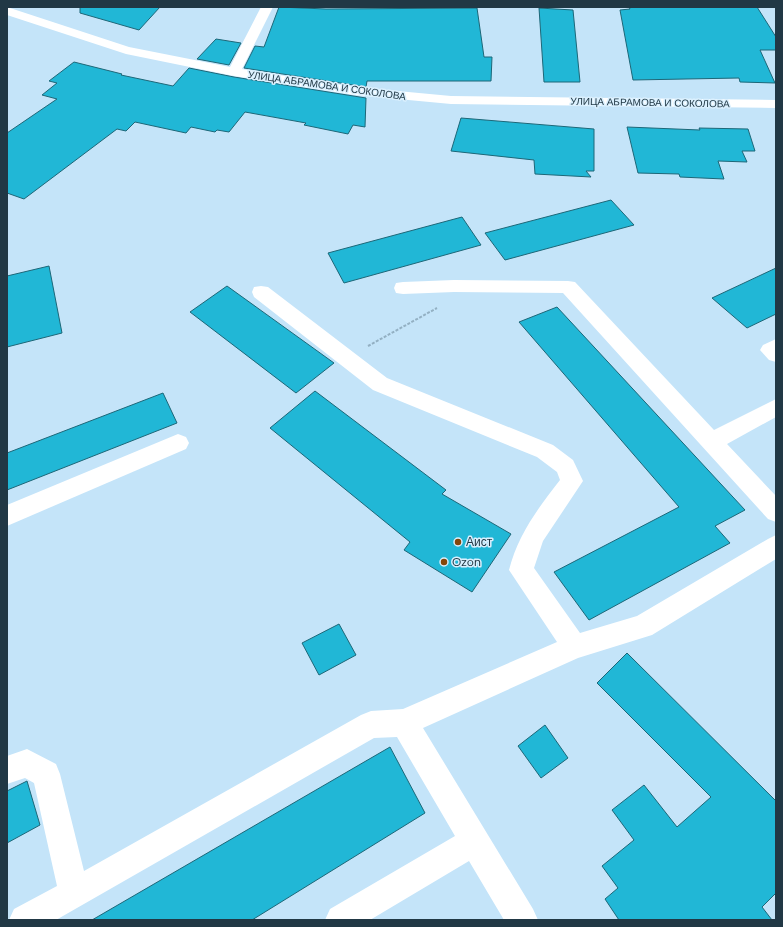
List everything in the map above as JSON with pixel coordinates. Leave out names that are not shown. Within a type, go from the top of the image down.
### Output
[{"type":"street","points":[[234,72],[267,7]]},
{"type":"street","name":"УЛИЦА АБРАМОВА И СОКОЛОВА","points":[[7,11],[126,50],[234,72],[355,91],[451,100],[776,104]]},
{"type":"street","points":[[403,288],[454,286],[568,287],[776,512]]},
{"type":"street","points":[[261,292],[380,384],[545,451],[565,466],[572,481],[533,535],[525,552],[521,570],[575,648]]},
{"type":"street","points":[[776,346],[770,350],[776,355]]},
{"type":"street","points":[[712,442],[776,407]]},
{"type":"street","points":[[7,516],[178,443]]},
{"type":"street","points":[[25,920],[371,725],[404,723],[575,648],[643,626],[776,546]]},
{"type":"street","points":[[404,723],[522,920]]},
{"type":"street","points":[[7,770],[27,763],[46,774],[74,893]]},
{"type":"street","points":[[341,920],[474,841]]},
{"type":"path","points":[[347,358],[440,306]]},
{"type":"building","points":[[80,7],[160,7],[139,30],[80,13]]},
{"type":"building","points":[[279,7],[326,9],[477,8],[484,57],[492,57],[491,81],[367,81],[366,87],[244,68],[255,46],[264,47]]},
{"type":"building","points":[[629,7],[757,7],[776,37],[776,50],[760,50],[775,83],[740,82],[739,78],[633,80],[620,10],[630,9]]},
{"type":"building","points":[[539,8],[573,10],[580,82],[544,82]]},
{"type":"building","points":[[216,39],[241,43],[229,65],[197,59]]},
{"type":"building","points":[[74,62],[122,74],[121,75],[173,86],[189,68],[234,77],[366,98],[365,127],[353,125],[348,134],[304,125],[306,123],[245,112],[229,132],[217,130],[215,132],[191,127],[186,133],[135,122],[126,131],[117,129],[24,199],[7,193],[7,133],[57,99],[42,95],[57,83],[49,81]]},
{"type":"building","points":[[461,118],[594,129],[594,171],[586,171],[591,177],[535,174],[534,160],[451,151]]},
{"type":"building","points":[[627,127],[700,130],[699,128],[748,129],[755,151],[742,151],[747,162],[718,161],[724,179],[680,177],[679,174],[638,173]]},
{"type":"building","points":[[611,200],[634,225],[505,260],[485,233]]},
{"type":"building","points":[[462,217],[481,245],[344,283],[328,253]]},
{"type":"building","points":[[49,266],[62,333],[7,347],[7,276]]},
{"type":"building","points":[[776,268],[776,314],[747,328],[712,298]]},
{"type":"building","points":[[227,286],[334,363],[296,393],[190,312]]},
{"type":"building","points":[[557,307],[745,510],[715,526],[730,543],[589,620],[554,572],[679,507],[519,322]]},
{"type":"building","points":[[315,391],[446,490],[442,494],[511,534],[472,592],[404,550],[410,542],[270,428]]},
{"type":"building","points":[[163,393],[177,423],[7,490],[7,453]]},
{"type":"building","points":[[339,624],[356,655],[319,675],[302,643]]},
{"type":"building","points":[[627,653],[776,801],[776,893],[762,907],[772,920],[619,920],[605,899],[618,888],[602,866],[634,840],[612,810],[644,785],[677,827],[711,797],[597,683]]},
{"type":"building","points":[[545,725],[568,758],[541,778],[518,746]]},
{"type":"building","points":[[390,747],[425,813],[252,920],[92,920]]},
{"type":"building","points":[[27,781],[40,825],[7,843],[7,791]]},
{"type":"place","name":"Аист","points":[[458,542]]},
{"type":"place","name":"Ozon","points":[[444,562]]}]
